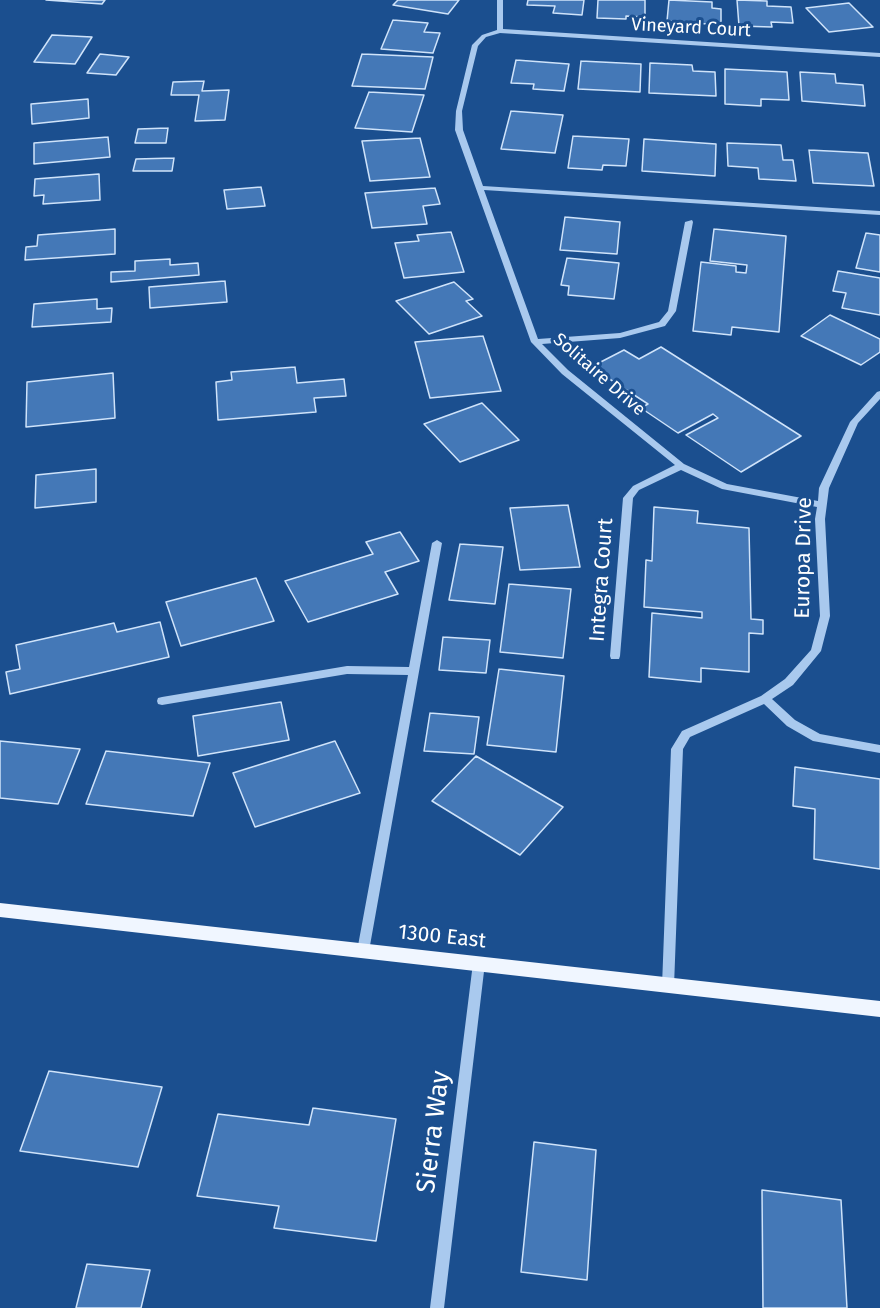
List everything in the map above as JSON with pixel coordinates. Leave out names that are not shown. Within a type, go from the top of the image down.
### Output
[{"type":"main road","name":"1300 East","points":[[0,910],[880,1009]]},
{"type":"street","points":[[500,0],[500,31]]},
{"type":"street","name":"Vineyard Court","points":[[500,31],[880,55]]},
{"type":"street","name":"Solitaire Drive","points":[[500,31],[484,36],[475,45],[459,111],[459,130],[535,342],[565,372],[681,466],[725,487],[821,505]]},
{"type":"street","points":[[481,188],[880,213]]},
{"type":"street","points":[[535,342],[620,335],[662,324],[672,311],[689,222]]},
{"type":"street","name":"Europa Drive","points":[[668,986],[674,762],[677,748],[686,734],[765,699],[789,682],[816,651],[822,635],[825,616],[821,505],[824,488],[842,443],[854,422],[880,394]]},
{"type":"street","name":"Integra Court","points":[[615,656],[628,498],[636,488],[681,466]]},
{"type":"street","points":[[363,951],[436,543]]},
{"type":"street","points":[[162,700],[347,670],[414,671]]},
{"type":"street","points":[[765,699],[791,723],[818,738],[880,749]]},
{"type":"street","name":"Sierra Way","points":[[436,1308],[479,963]]},
{"type":"building","points":[[46,0],[105,0],[102,4]]},
{"type":"building","points":[[398,0],[459,0],[448,14],[393,5]]},
{"type":"building","points":[[528,0],[584,0],[582,15],[553,13],[555,6],[527,5]]},
{"type":"building","points":[[598,0],[645,0],[645,17],[597,18]]},
{"type":"building","points":[[669,0],[712,2],[712,8],[721,9],[721,25],[667,21]]},
{"type":"building","points":[[737,0],[767,1],[767,6],[791,7],[793,23],[771,22],[772,27],[739,26]]},
{"type":"building","points":[[849,3],[873,27],[829,32],[806,8]]},
{"type":"building","points":[[393,20],[428,23],[424,32],[440,33],[433,53],[381,49]]},
{"type":"building","points":[[52,35],[92,37],[75,64],[34,62]]},
{"type":"building","points":[[100,54],[129,57],[116,75],[87,73]]},
{"type":"building","points":[[362,54],[433,57],[425,89],[352,86]]},
{"type":"building","points":[[516,60],[569,64],[564,91],[533,89],[534,84],[511,83]]},
{"type":"building","points":[[581,61],[641,64],[640,92],[578,89]]},
{"type":"building","points":[[650,63],[692,65],[693,71],[715,72],[716,96],[649,93]]},
{"type":"building","points":[[725,69],[787,72],[789,100],[761,99],[761,106],[725,104]]},
{"type":"building","points":[[800,72],[835,74],[836,83],[863,85],[865,106],[802,101]]},
{"type":"building","points":[[204,81],[202,91],[229,90],[225,120],[195,121],[199,95],[171,95],[173,82]]},
{"type":"building","points":[[369,92],[424,95],[412,132],[355,128]]},
{"type":"building","points":[[88,99],[89,118],[32,124],[31,104]]},
{"type":"building","points":[[511,111],[563,115],[555,153],[501,149]]},
{"type":"building","points":[[168,128],[166,143],[135,143],[138,129]]},
{"type":"building","points":[[573,136],[629,139],[626,166],[603,165],[602,170],[568,168]]},
{"type":"building","points":[[108,137],[110,157],[34,164],[34,143]]},
{"type":"building","points":[[420,138],[430,177],[370,181],[362,141]]},
{"type":"building","points":[[644,139],[716,144],[715,176],[642,171]]},
{"type":"building","points":[[727,143],[781,145],[783,160],[793,160],[796,181],[759,179],[758,168],[728,166]]},
{"type":"building","points":[[809,150],[868,153],[874,186],[813,183]]},
{"type":"building","points":[[174,158],[172,171],[133,171],[136,159]]},
{"type":"building","points":[[99,174],[100,200],[43,204],[44,195],[34,196],[35,179]]},
{"type":"building","points":[[261,187],[265,206],[227,209],[224,190]]},
{"type":"building","points":[[435,188],[440,204],[423,206],[427,224],[372,228],[365,193]]},
{"type":"building","points":[[565,217],[620,222],[617,254],[560,250]]},
{"type":"building","points":[[115,229],[115,254],[25,260],[26,247],[37,246],[38,235]]},
{"type":"building","points":[[714,229],[786,236],[779,332],[732,327],[731,335],[693,331],[701,262],[736,266],[736,272],[746,273],[747,265],[710,261]]},
{"type":"building","points":[[451,232],[464,272],[404,278],[395,243],[419,241],[417,235]]},
{"type":"building","points":[[866,233],[880,235],[880,272],[856,268]]},
{"type":"building","points":[[567,258],[619,263],[614,299],[568,295],[569,286],[561,285]]},
{"type":"building","points":[[170,259],[170,265],[198,263],[199,275],[111,282],[111,272],[135,271],[135,261]]},
{"type":"building","points":[[838,271],[880,278],[880,315],[842,308],[846,293],[833,291]]},
{"type":"building","points":[[225,281],[227,302],[150,308],[149,287]]},
{"type":"building","points":[[454,282],[473,299],[466,301],[482,316],[429,334],[396,301]]},
{"type":"building","points":[[97,299],[97,309],[112,308],[111,322],[32,327],[34,304]]},
{"type":"building","points":[[830,315],[880,339],[880,352],[861,365],[801,336]]},
{"type":"building","points":[[483,336],[501,391],[430,398],[415,342]]},
{"type":"building","points":[[661,347],[801,436],[741,472],[686,435],[718,418],[713,414],[678,433],[641,408],[648,404],[591,367],[624,350],[639,359]]},
{"type":"building","points":[[295,367],[297,383],[344,379],[346,396],[314,398],[316,412],[218,420],[216,382],[232,380],[231,372]]},
{"type":"building","points":[[113,373],[115,418],[26,427],[27,382]]},
{"type":"building","points":[[482,403],[519,440],[460,462],[424,424]]},
{"type":"building","points":[[96,469],[96,502],[35,508],[36,475]]},
{"type":"building","points":[[568,505],[580,567],[520,570],[510,508]]},
{"type":"building","points":[[654,507],[698,511],[697,523],[749,528],[751,619],[763,620],[763,634],[749,633],[749,672],[701,668],[701,682],[649,677],[652,613],[702,618],[702,612],[644,607],[646,560],[652,561]]},
{"type":"building","points":[[400,532],[419,561],[385,572],[398,594],[308,622],[285,581],[373,554],[366,542]]},
{"type":"building","points":[[460,544],[503,547],[495,604],[449,600]]},
{"type":"building","points":[[256,578],[274,621],[181,646],[166,602]]},
{"type":"building","points":[[509,584],[571,589],[563,658],[500,652]]},
{"type":"building","points":[[160,622],[169,657],[10,694],[6,672],[20,669],[16,645],[114,623],[117,632]]},
{"type":"building","points":[[443,637],[490,640],[486,673],[439,670]]},
{"type":"building","points":[[499,669],[564,676],[556,752],[487,745]]},
{"type":"building","points":[[281,702],[289,740],[198,756],[193,716]]},
{"type":"building","points":[[430,713],[479,717],[474,754],[424,751]]},
{"type":"building","points":[[0,741],[80,749],[58,804],[0,798]]},
{"type":"building","points":[[335,741],[360,793],[255,827],[233,773]]},
{"type":"building","points":[[106,751],[210,763],[193,816],[86,804]]},
{"type":"building","points":[[476,756],[563,807],[520,855],[432,801]]},
{"type":"building","points":[[795,767],[880,779],[880,869],[814,859],[815,809],[793,806]]},
{"type":"building","points":[[49,1071],[162,1087],[138,1167],[20,1151]]},
{"type":"building","points":[[313,1108],[396,1119],[376,1241],[274,1228],[279,1206],[197,1196],[218,1114],[309,1125]]},
{"type":"building","points":[[534,1142],[596,1150],[587,1280],[521,1272]]},
{"type":"building","points":[[762,1190],[841,1200],[847,1308],[763,1308]]},
{"type":"building","points":[[87,1264],[150,1270],[141,1308],[76,1308]]}]
